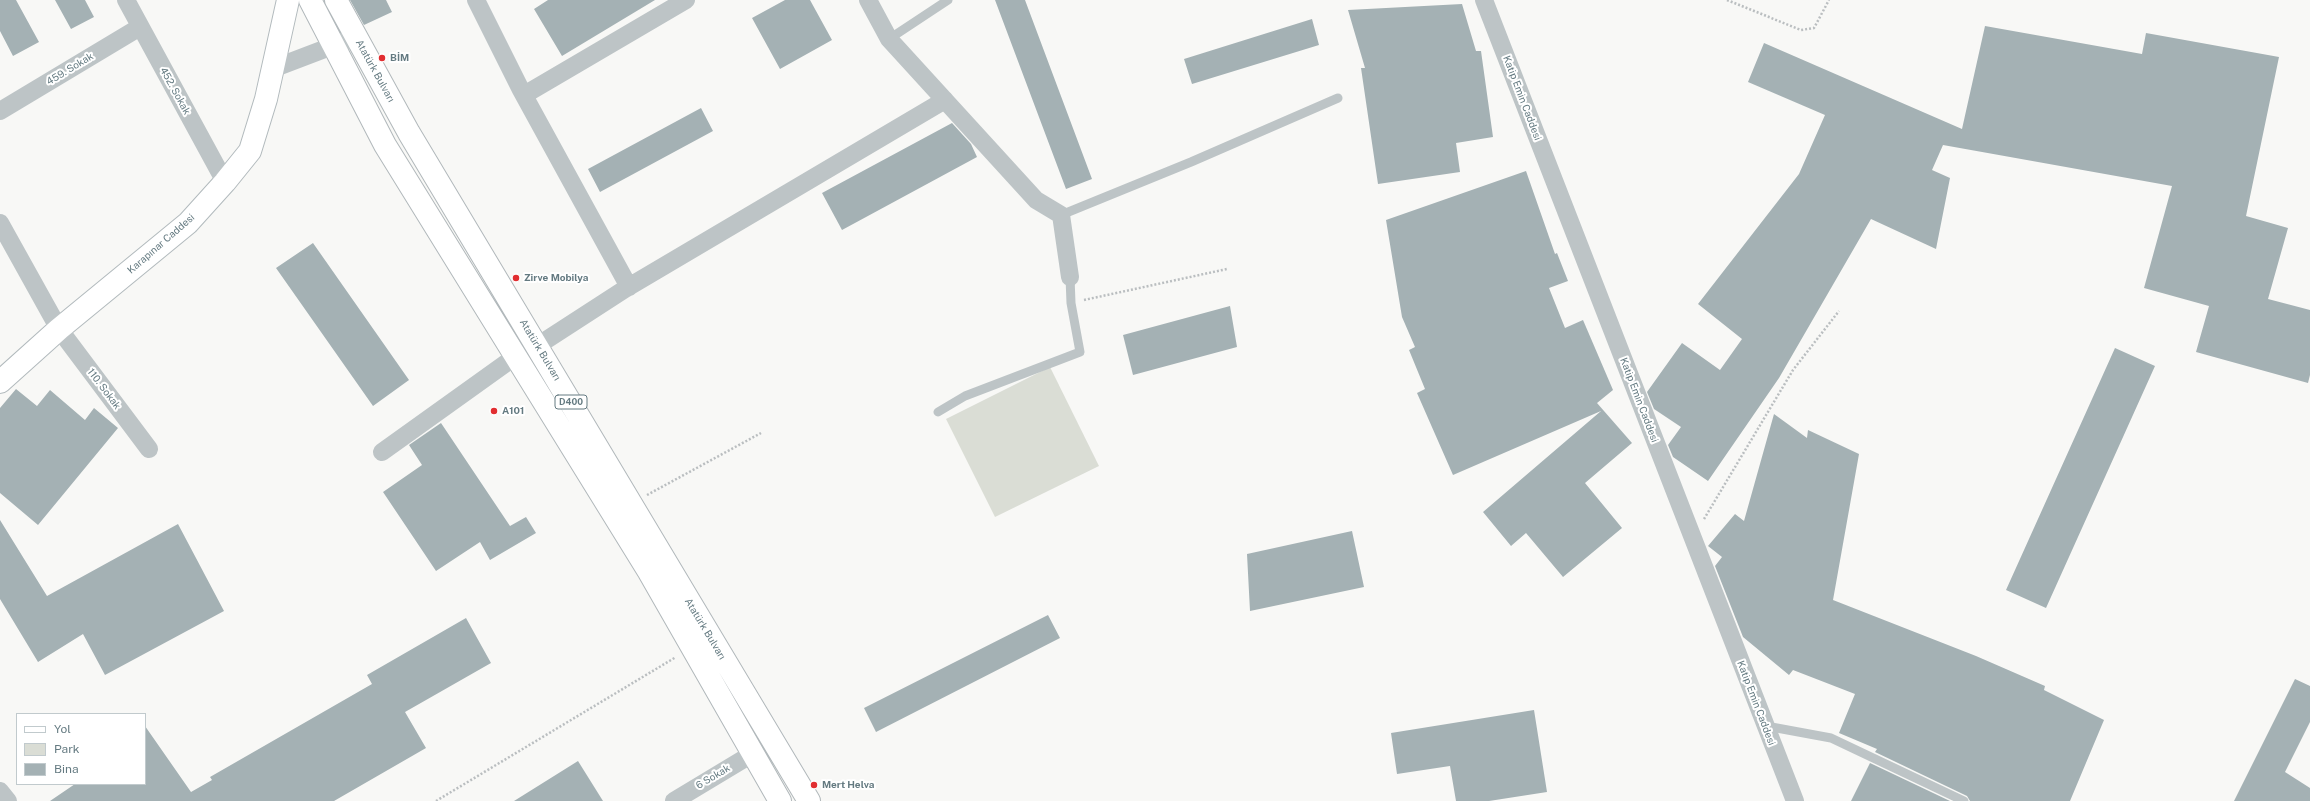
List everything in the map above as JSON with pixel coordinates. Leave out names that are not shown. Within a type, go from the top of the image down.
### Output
[{"type":"main road","name":"Karapınar Caddesi","points":[[0,382],[59,329],[188,223],[225,182],[250,151],[266,99],[288,0]]},
{"type":"main road","name":"Atatürk Bulvarı","points":[[310,0],[385,145],[649,572],[780,801]]},
{"type":"main road","name":"Atatürk Bulvarı","points":[[336,0],[409,133],[538,346],[809,801]]},
{"type":"street","name":"452. Sokak","points":[[126,0],[225,182]]},
{"type":"street","points":[[476,0],[524,95],[629,287]]},
{"type":"street","points":[[524,95],[686,0]]},
{"type":"street","points":[[868,0],[889,39],[1036,200],[1061,215],[1070,277]]},
{"type":"street","name":"Katip Emin Caddesi","points":[[1484,0],[1794,801]]},
{"type":"street","name":"459. Sokak","points":[[0,111],[140,27]]},
{"type":"street","points":[[272,69],[334,47],[356,37]]},
{"type":"street","points":[[538,346],[629,287],[945,100]]},
{"type":"street","name":"110. Sokak","points":[[0,224],[59,329],[149,449]]},
{"type":"street","points":[[382,452],[516,356]]},
{"type":"street","name":"6 Sokak","points":[[674,801],[752,754]]},
{"type":"street","points":[[0,791],[8,801]]},
{"type":"lane","points":[[889,39],[948,0]]},
{"type":"lane","points":[[1061,215],[1191,162],[1338,98]]},
{"type":"lane","points":[[938,412],[965,396],[1080,352],[1071,302],[1070,277]]},
{"type":"lane","points":[[1766,726],[1831,738],[1964,801]]},
{"type":"path","points":[[1727,0],[1800,30],[1814,28],[1829,0]]},
{"type":"path","points":[[1071,302],[1227,268]]},
{"type":"path","points":[[1693,538],[1793,370],[1839,310]]},
{"type":"path","points":[[631,504],[761,433]]},
{"type":"path","points":[[436,801],[692,647]]},
{"type":"green space","points":[[1050,367],[1099,466],[995,517],[946,419]]},
{"type":"building","points":[[0,0],[16,0],[39,42],[13,56],[0,31]]},
{"type":"building","points":[[55,0],[85,0],[94,17],[71,29]]},
{"type":"building","points":[[350,0],[386,0],[392,12],[364,25]]},
{"type":"building","points":[[548,0],[655,0],[562,56],[534,9]]},
{"type":"building","points":[[785,0],[810,0],[832,40],[780,69],[752,18]]},
{"type":"building","points":[[995,0],[1025,0],[1092,179],[1066,189]]},
{"type":"building","points":[[1462,4],[1476,51],[1481,51],[1493,137],[1456,143],[1460,172],[1378,184],[1361,68],[1365,68],[1348,10]]},
{"type":"building","points":[[1312,19],[1319,45],[1192,84],[1184,59]]},
{"type":"building","points":[[1985,26],[2142,54],[2146,33],[2279,57],[2246,216],[2288,228],[2268,299],[2310,310],[2310,375],[2308,383],[2196,352],[2209,306],[2144,288],[2172,186],[1943,145],[1932,170],[1950,178],[1936,249],[1871,219],[1779,378],[1708,481],[1673,457],[1668,445],[1681,427],[1654,409],[1647,392],[1682,343],[1720,370],[1742,339],[1698,304],[1799,174],[1825,115],[1748,82],[1764,43],[1962,129]]},
{"type":"building","points":[[701,108],[713,131],[600,192],[588,169]]},
{"type":"building","points":[[952,123],[971,144],[977,157],[842,230],[822,193]]},
{"type":"building","points":[[1526,171],[1555,254],[1557,253],[1568,281],[1549,288],[1565,328],[1583,320],[1613,390],[1597,403],[1632,443],[1585,483],[1622,528],[1563,577],[1526,533],[1511,546],[1483,512],[1601,411],[1453,475],[1417,393],[1425,389],[1409,350],[1415,347],[1402,317],[1386,220]]},
{"type":"building","points":[[313,243],[409,380],[373,406],[276,268]]},
{"type":"building","points":[[1230,306],[1237,347],[1133,375],[1123,335]]},
{"type":"building","points":[[2115,348],[2155,366],[2046,608],[2006,590]]},
{"type":"building","points":[[16,389],[37,406],[50,390],[85,420],[94,408],[118,428],[38,525],[0,493],[0,408]]},
{"type":"building","points":[[1774,414],[1807,438],[1808,430],[1859,454],[1833,600],[1976,656],[2045,686],[2044,690],[2104,720],[2070,801],[1970,801],[1967,796],[1875,752],[1877,749],[1839,733],[1855,694],[1793,670],[1789,675],[1743,637],[1715,566],[1722,557],[1708,546],[1735,514],[1744,521]]},
{"type":"building","points":[[441,423],[510,526],[526,517],[536,533],[490,560],[480,542],[436,571],[383,492],[422,465],[409,445]]},
{"type":"building","points":[[0,520],[47,596],[178,524],[224,611],[105,675],[83,634],[38,662],[0,599]]},
{"type":"building","points":[[1352,531],[1364,587],[1250,611],[1247,554]]},
{"type":"building","points":[[1048,615],[1060,638],[876,732],[864,708]]},
{"type":"building","points":[[466,618],[491,663],[405,712],[426,748],[334,801],[50,801],[74,785],[146,785],[146,727],[191,792],[212,780],[210,777],[372,684],[367,675]]},
{"type":"building","points":[[2295,679],[2310,686],[2310,722],[2285,772],[2310,788],[2310,801],[2234,801]]},
{"type":"building","points":[[1534,710],[1547,792],[1489,801],[1456,801],[1450,766],[1397,774],[1391,733]]},
{"type":"building","points":[[578,761],[603,801],[514,801]]},
{"type":"building","points":[[1870,763],[1950,801],[1851,801]]},
{"type":"place","name":"BİM","points":[[382,58]]},
{"type":"place","name":"Zirve Mobilya","points":[[516,278]]},
{"type":"place","name":"A101","points":[[494,411]]},
{"type":"place","name":"Mert Helva","points":[[814,785]]}]
